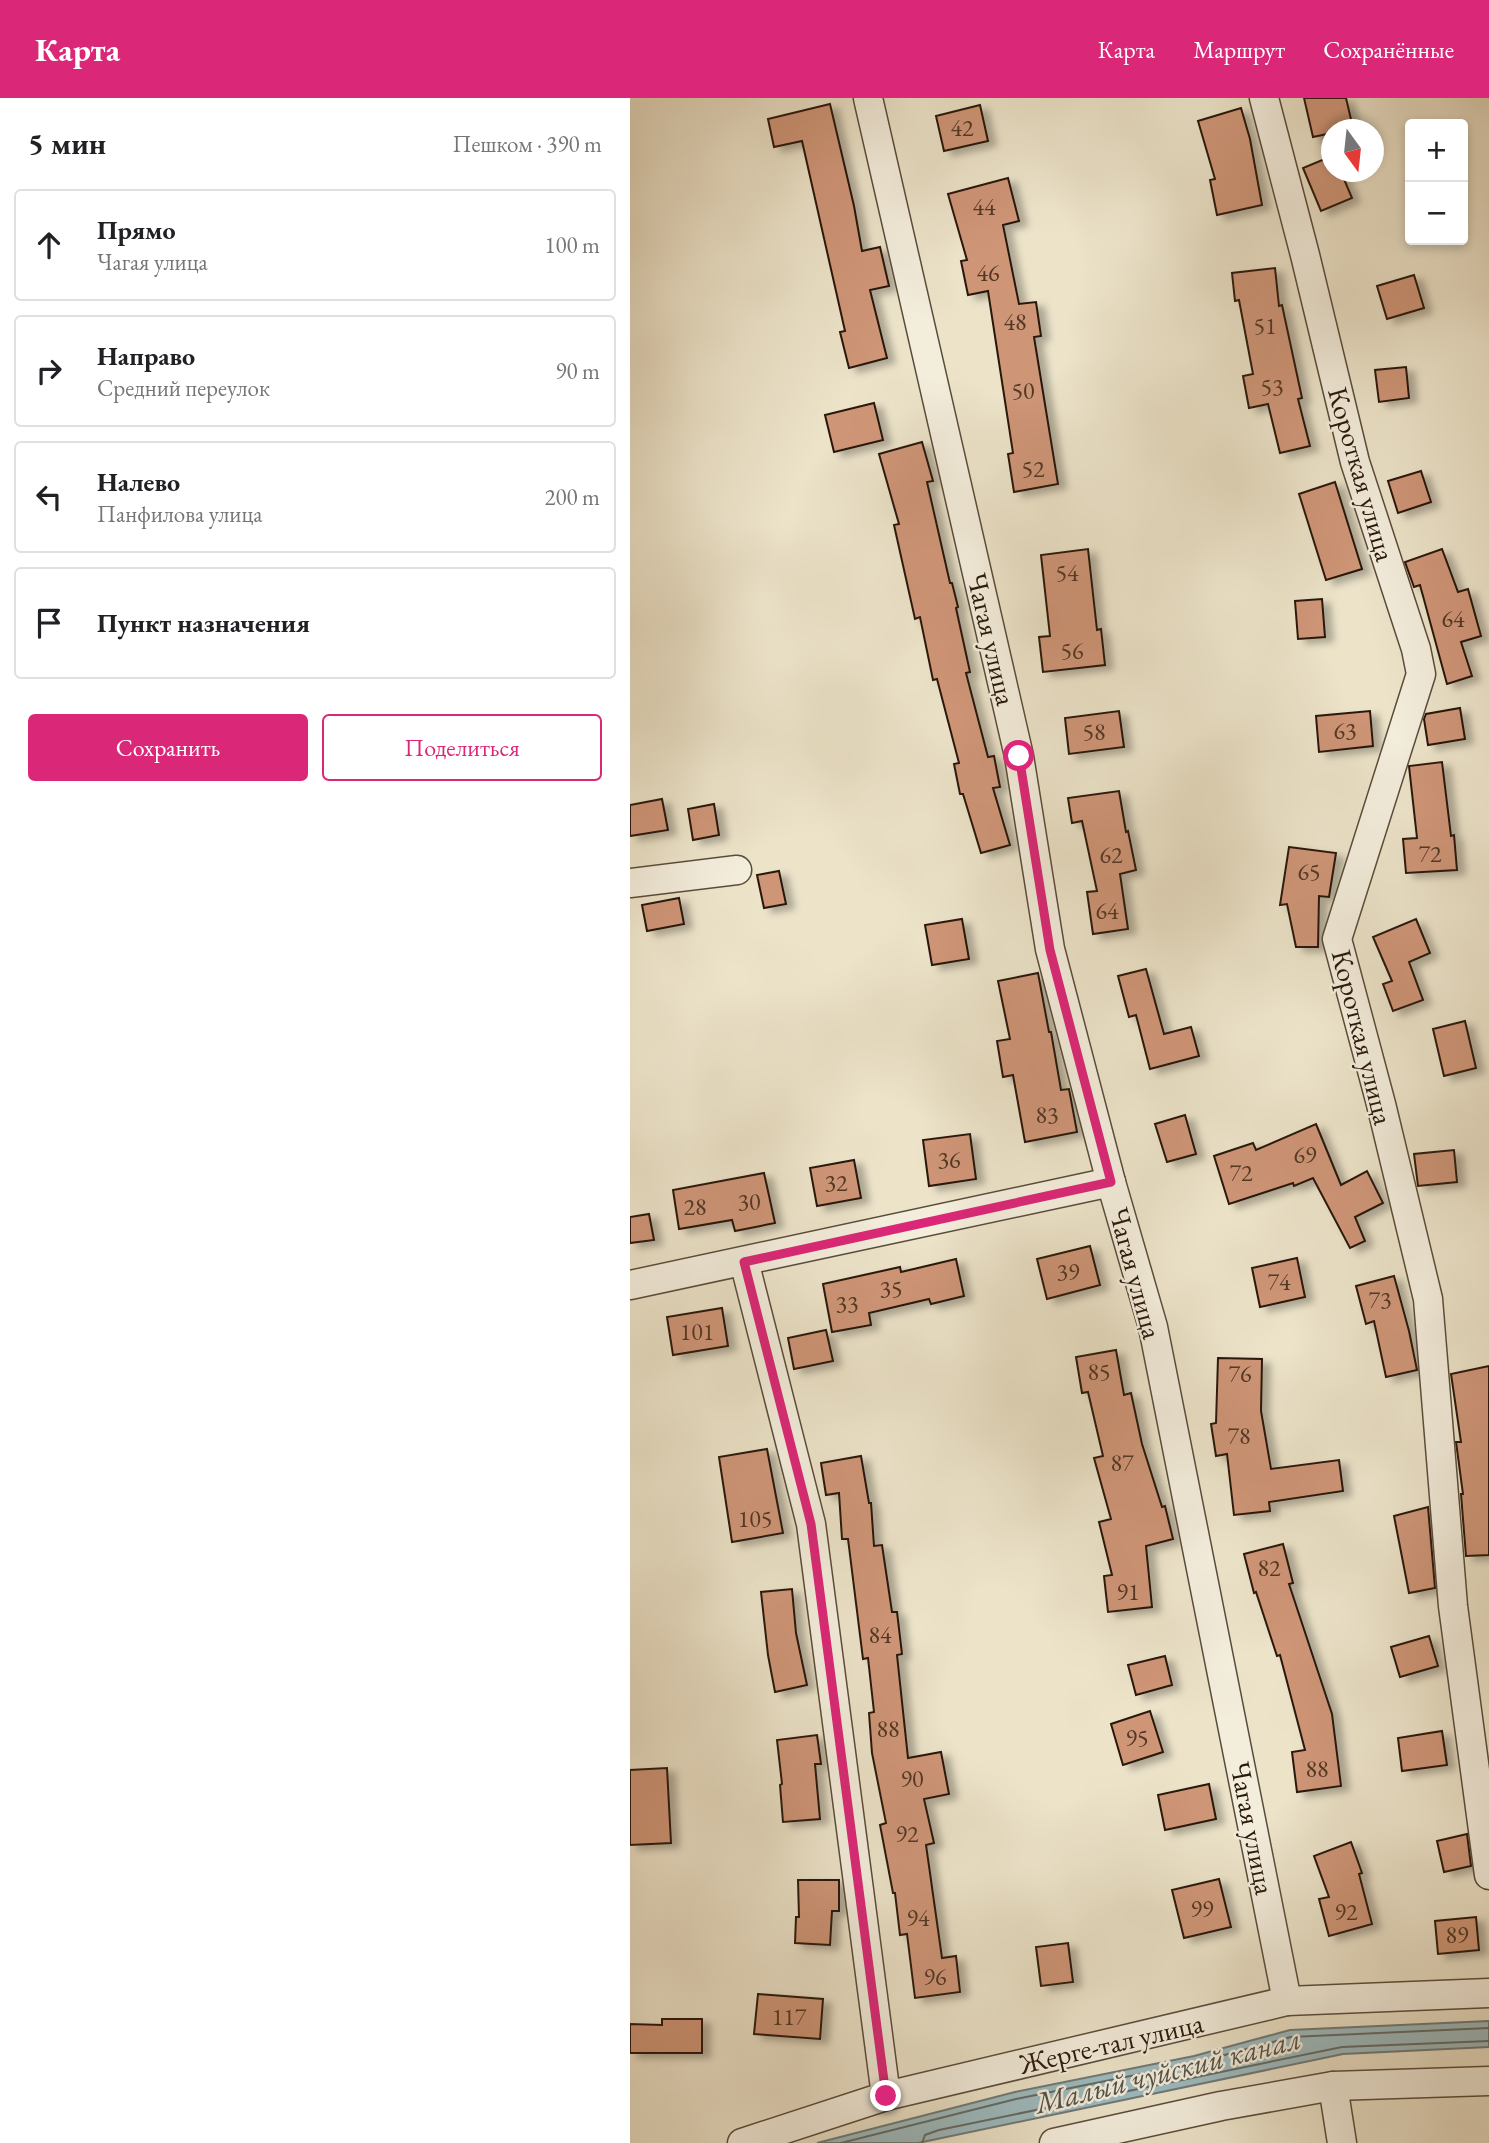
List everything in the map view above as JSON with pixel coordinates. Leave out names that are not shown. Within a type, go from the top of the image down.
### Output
[{"type":"street","name":"Чагая улица","points":[[868,98],[1019,756],[1050,950],[1111,1182],[1153,1327],[1287,2001]]},
{"type":"street","name":"Короткая улица","points":[[1264,98],[1355,462],[1416,649],[1421,674],[1337,939],[1381,1104],[1428,1299],[1453,1606],[1489,1875]]},
{"type":"street","points":[[630,883],[737,870]]},
{"type":"street","points":[[630,1284],[744,1262],[1111,1182]]},
{"type":"street","points":[[744,1262],[811,1524],[886,2096]]},
{"type":"street","name":"Жерге-тал улица","points":[[741,2143],[886,2096],[1287,2001],[1489,1993]]},
{"type":"street","points":[[1054,2143],[1221,2106],[1334,2087],[1489,2081]]},
{"type":"street","points":[[1334,2087],[1342,2143]]},
{"type":"water","name":"Малый чуйский канал","points":[[1489,2021],[1489,2047],[1343,2054],[918,2143],[817,2143],[1015,2092],[1194,2056],[1290,2030]]},
{"type":"building","points":[[1304,98],[1346,98],[1351,119],[1321,119],[1321,135],[1313,137]]},
{"type":"building","points":[[830,104],[862,251],[880,247],[889,286],[870,290],[887,358],[849,368],[840,332],[845,331],[802,141],[774,147],[768,119]]},
{"type":"building","points":[[980,105],[988,141],[944,151],[936,116]]},
{"type":"building","points":[[1241,108],[1250,139],[1262,205],[1217,215],[1210,180],[1215,179],[1198,121]]},
{"type":"building","points":[[1321,161],[1321,182],[1345,182],[1352,198],[1321,211],[1303,168]]},
{"type":"building","points":[[1008,178],[1019,221],[1003,225],[1019,304],[1036,302],[1041,336],[1034,337],[1058,484],[1014,492],[1008,454],[1013,453],[988,291],[968,295],[961,261],[967,260],[948,194]]},
{"type":"building","points":[[1275,268],[1279,306],[1282,305],[1302,398],[1298,399],[1310,446],[1280,453],[1268,404],[1249,408],[1243,376],[1253,374],[1239,300],[1235,301],[1232,273]]},
{"type":"building","points":[[1414,275],[1424,308],[1387,319],[1377,286]]},
{"type":"building","points":[[1406,367],[1409,398],[1379,402],[1375,370]]},
{"type":"building","points":[[874,403],[883,440],[834,452],[825,415]]},
{"type":"building","points":[[922,442],[933,481],[927,482],[958,607],[956,608],[970,672],[966,673],[988,757],[994,756],[1000,787],[993,788],[1010,845],[981,853],[963,794],[960,794],[954,764],[959,763],[937,679],[933,680],[920,617],[915,619],[894,525],[899,524],[879,454]]},
{"type":"building","points":[[1421,471],[1431,502],[1398,513],[1388,481]]},
{"type":"building","points":[[1335,482],[1362,569],[1326,580],[1299,494]]},
{"type":"building","points":[[1088,549],[1097,630],[1101,629],[1105,665],[1043,672],[1039,637],[1050,636],[1041,555]]},
{"type":"building","points":[[1442,549],[1458,592],[1468,589],[1481,636],[1461,642],[1472,676],[1447,684],[1420,585],[1414,587],[1405,562]]},
{"type":"building","points":[[1322,599],[1325,637],[1298,639],[1295,601]]},
{"type":"building","points":[[1460,708],[1465,739],[1428,745],[1424,719],[1426,714]]},
{"type":"building","points":[[1119,711],[1124,747],[1069,754],[1065,718]]},
{"type":"building","points":[[1370,711],[1373,746],[1319,752],[1316,716]]},
{"type":"building","points":[[1442,762],[1457,870],[1406,873],[1403,839],[1417,838],[1409,766]]},
{"type":"building","points":[[1119,791],[1136,870],[1120,874],[1128,929],[1093,934],[1087,892],[1097,891],[1082,821],[1072,823],[1068,798]]},
{"type":"building","points":[[662,799],[668,830],[630,836],[630,805]]},
{"type":"building","points":[[714,804],[719,835],[693,840],[688,809]]},
{"type":"building","points":[[1289,847],[1336,853],[1329,897],[1319,896],[1318,947],[1296,947],[1287,904],[1280,905]]},
{"type":"building","points":[[779,871],[786,904],[764,908],[757,875]]},
{"type":"building","points":[[679,898],[684,924],[647,931],[642,905]]},
{"type":"building","points":[[962,919],[969,959],[932,965],[925,925]]},
{"type":"building","points":[[1416,919],[1430,953],[1409,962],[1423,1000],[1393,1011],[1383,984],[1392,981],[1373,937]]},
{"type":"building","points":[[1146,969],[1164,1034],[1191,1027],[1199,1056],[1150,1069],[1136,1015],[1129,1017],[1118,976]]},
{"type":"building","points":[[1038,973],[1061,1090],[1069,1089],[1077,1132],[1025,1142],[1013,1075],[1003,1077],[997,1041],[1010,1039],[998,981]]},
{"type":"building","points":[[1465,1021],[1476,1068],[1444,1076],[1433,1029]]},
{"type":"building","points":[[1185,1115],[1196,1154],[1167,1162],[1155,1124]]},
{"type":"building","points":[[1316,1124],[1341,1185],[1367,1171],[1383,1203],[1355,1217],[1365,1241],[1350,1248],[1313,1178],[1229,1204],[1214,1156],[1253,1143],[1256,1150]]},
{"type":"building","points":[[970,1134],[976,1179],[929,1186],[923,1140]]},
{"type":"building","points":[[1454,1150],[1457,1182],[1418,1186],[1414,1154]]},
{"type":"building","points":[[854,1160],[861,1198],[817,1206],[810,1168]]},
{"type":"building","points":[[764,1173],[775,1223],[735,1231],[732,1220],[679,1229],[673,1190]]},
{"type":"building","points":[[649,1214],[654,1240],[630,1243],[630,1217]]},
{"type":"building","points":[[1090,1246],[1100,1285],[1047,1299],[1037,1259]]},
{"type":"building","points":[[1297,1258],[1305,1297],[1260,1307],[1252,1268]]},
{"type":"building","points":[[956,1259],[964,1296],[931,1304],[929,1299],[869,1313],[871,1325],[832,1332],[823,1284],[900,1267],[901,1272]]},
{"type":"building","points":[[1394,1276],[1417,1370],[1386,1377],[1374,1321],[1366,1324],[1356,1286]]},
{"type":"building","points":[[722,1308],[728,1346],[673,1355],[667,1317]]},
{"type":"building","points":[[826,1330],[833,1361],[794,1369],[788,1338]]},
{"type":"building","points":[[1116,1350],[1124,1395],[1131,1393],[1142,1444],[1162,1507],[1165,1506],[1173,1539],[1146,1546],[1152,1607],[1108,1612],[1104,1576],[1112,1575],[1099,1522],[1111,1519],[1094,1458],[1103,1456],[1088,1392],[1082,1393],[1076,1357]]},
{"type":"building","points":[[1218,1358],[1262,1359],[1261,1411],[1271,1469],[1339,1460],[1343,1491],[1269,1502],[1270,1511],[1234,1515],[1227,1454],[1216,1456],[1211,1424],[1216,1423]]},
{"type":"building","points":[[1489,1366],[1489,1555],[1466,1556],[1463,1494],[1456,1442],[1461,1442],[1451,1374]]},
{"type":"building","points":[[767,1449],[783,1533],[732,1542],[719,1457]]},
{"type":"building","points":[[861,1456],[871,1503],[874,1546],[882,1545],[892,1612],[897,1612],[902,1654],[897,1655],[908,1758],[941,1752],[949,1794],[924,1799],[934,1843],[926,1845],[942,1958],[956,1956],[960,1992],[915,1998],[907,1934],[900,1935],[895,1893],[880,1825],[886,1823],[872,1753],[869,1713],[874,1712],[868,1658],[863,1659],[848,1539],[842,1539],[839,1493],[826,1495],[821,1463]]},
{"type":"building","points":[[1428,1507],[1435,1588],[1409,1593],[1394,1516]]},
{"type":"building","points":[[1283,1544],[1293,1583],[1289,1584],[1332,1714],[1341,1786],[1297,1792],[1292,1752],[1305,1750],[1280,1655],[1277,1656],[1256,1592],[1254,1593],[1244,1554]]},
{"type":"building","points":[[792,1589],[796,1633],[807,1685],[775,1692],[761,1592]]},
{"type":"building","points":[[1429,1636],[1438,1666],[1400,1677],[1391,1647]]},
{"type":"building","points":[[1165,1656],[1172,1685],[1136,1695],[1128,1665]]},
{"type":"building","points":[[1150,1711],[1163,1752],[1123,1765],[1111,1724]]},
{"type":"building","points":[[1442,1731],[1447,1765],[1402,1771],[1398,1738]]},
{"type":"building","points":[[817,1735],[821,1764],[815,1764],[820,1819],[783,1822],[777,1740]]},
{"type":"building","points":[[667,1768],[671,1843],[630,1845],[630,1770]]},
{"type":"building","points":[[1209,1784],[1216,1819],[1165,1830],[1158,1795]]},
{"type":"building","points":[[1467,1834],[1471,1866],[1444,1872],[1437,1841]]},
{"type":"building","points":[[1351,1842],[1362,1873],[1359,1874],[1372,1924],[1329,1936],[1319,1899],[1329,1897],[1314,1856]]},
{"type":"building","points":[[1219,1879],[1231,1927],[1184,1938],[1172,1890]]},
{"type":"building","points":[[798,1880],[839,1880],[839,1911],[832,1911],[830,1945],[795,1943],[796,1917],[799,1917]]},
{"type":"building","points":[[1476,1917],[1479,1950],[1438,1954],[1435,1921]]},
{"type":"building","points":[[1068,1943],[1073,1982],[1041,1986],[1036,1947]]},
{"type":"building","points":[[758,1994],[823,1999],[820,2039],[754,2034]]},
{"type":"building","points":[[662,2019],[702,2019],[702,2053],[630,2053],[630,2024],[662,2025]]},
{"type":"route","points":[[886,2096],[811,1524],[744,1262],[1111,1182],[1050,950],[1019,756]]}]
